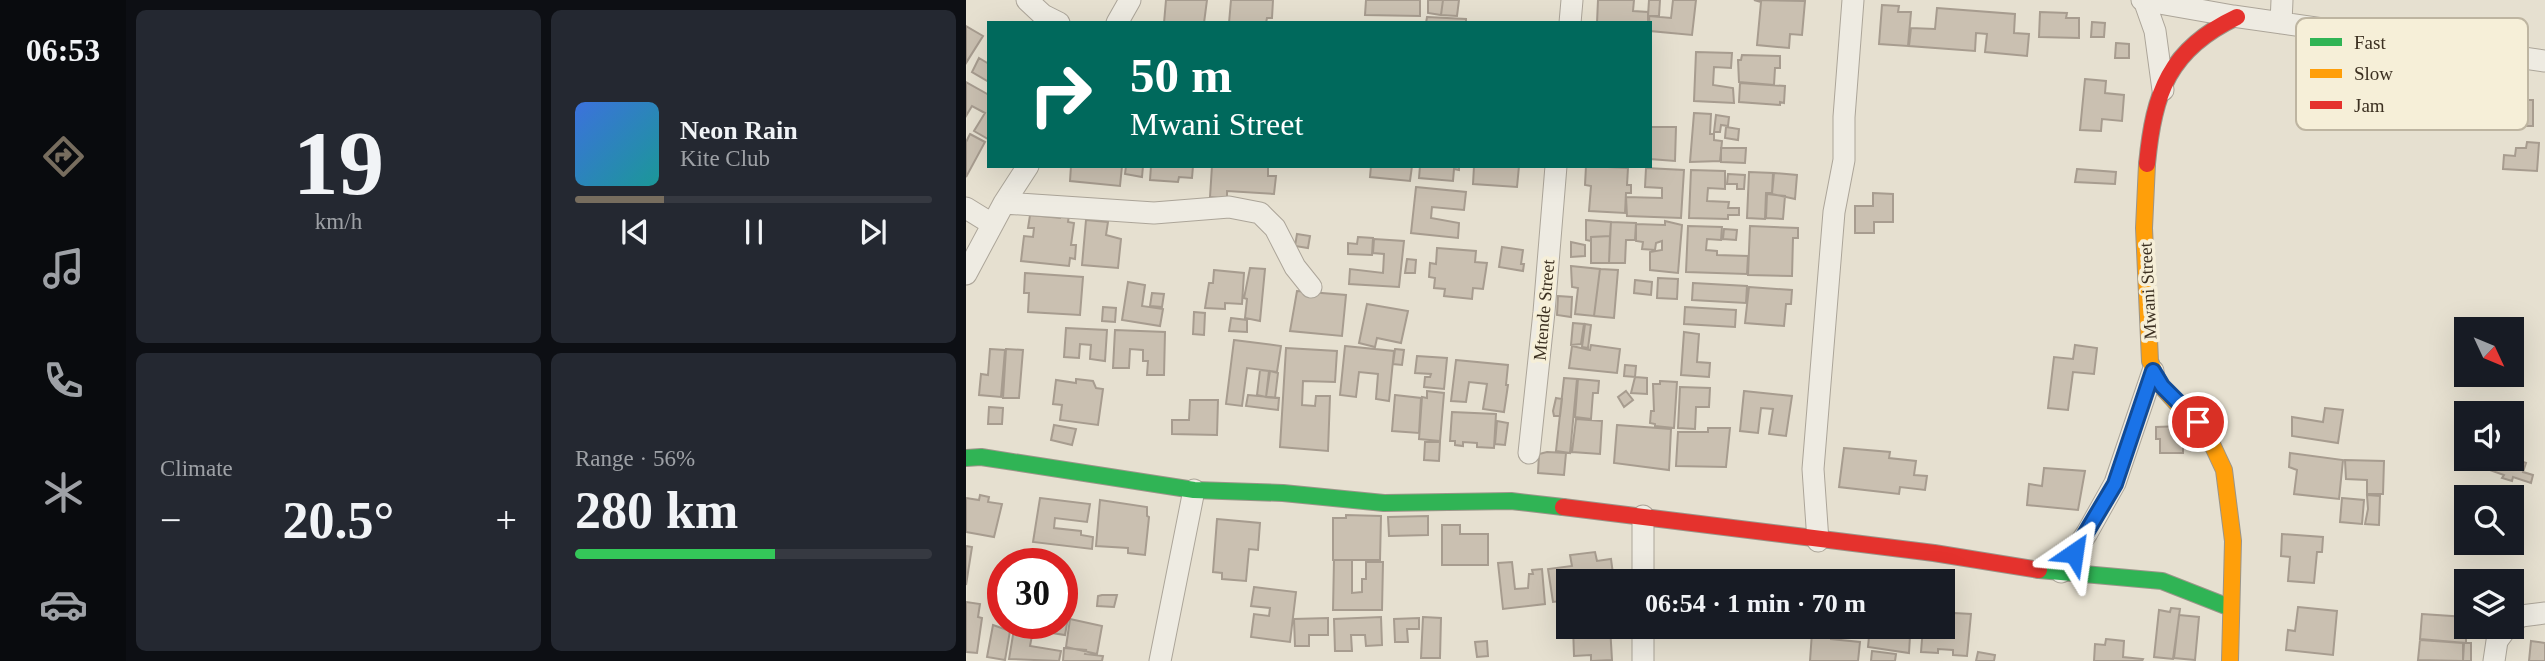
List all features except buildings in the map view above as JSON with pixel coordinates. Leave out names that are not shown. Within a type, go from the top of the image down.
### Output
[{"type":"street","points":[[1027,0],[1043,15],[1055,21]]},
{"type":"street","points":[[1118,21],[1130,0]]},
{"type":"street","points":[[1570,21],[1572,0]]},
{"type":"street","points":[[1818,541],[1813,469],[1834,212],[1844,160],[1844,117],[1853,0]]},
{"type":"street","points":[[2143,0],[2296,25]]},
{"type":"street","points":[[2143,0],[2155,32],[2163,92]]},
{"type":"street","points":[[2281,23],[2283,0]]},
{"type":"street","name":"Mwani Street","points":[[2153,371],[2146,285],[2146,183],[2153,127],[2173,66],[2207,31],[2237,17]]},
{"type":"street","points":[[966,274],[1004,203],[1027,168]]},
{"type":"street","name":"Mtende Street","points":[[1529,453],[1556,168]]},
{"type":"street","points":[[1004,203],[1154,213],[1228,207],[1260,213],[1275,228],[1295,267],[1311,287]]},
{"type":"street","points":[[966,208],[992,224]]},
{"type":"street","points":[[2061,572],[2115,484],[2153,371]]},
{"type":"street","points":[[2153,371],[2162,386],[2198,422],[2216,450],[2224,471],[2232,548],[2230,661]]},
{"type":"street","points":[[966,458],[981,457],[1194,490],[1283,493],[1384,503],[1511,502],[1643,516],[2061,572],[2162,581],[2231,608]]},
{"type":"street","points":[[1160,661],[1194,490]]},
{"type":"street","points":[[1643,516],[1643,569]]},
{"type":"street","points":[[2524,616],[2545,613]]},
{"type":"street","points":[[1643,639],[1643,661]]},
{"type":"street","points":[[2494,661],[2498,639]]},
{"type":"traffic: fast","points":[[966,458],[981,457],[1194,490],[1283,493],[1384,503],[1511,501],[1563,507]]},
{"type":"traffic: fast","points":[[2039,570],[2162,581],[2231,608]]},
{"type":"traffic: slow","points":[[2147,164],[2144,228],[2150,361],[2160,385],[2210,440],[2224,470],[2233,541],[2230,661]]},
{"type":"traffic: jam","points":[[2147,164],[2154,115],[2169,76],[2195,43],[2237,17]]},
{"type":"traffic: jam","points":[[1563,507],[1934,553],[2039,570]]},
{"type":"route","points":[[2074,553],[2115,484],[2153,371],[2175,401],[2198,422]]}]
